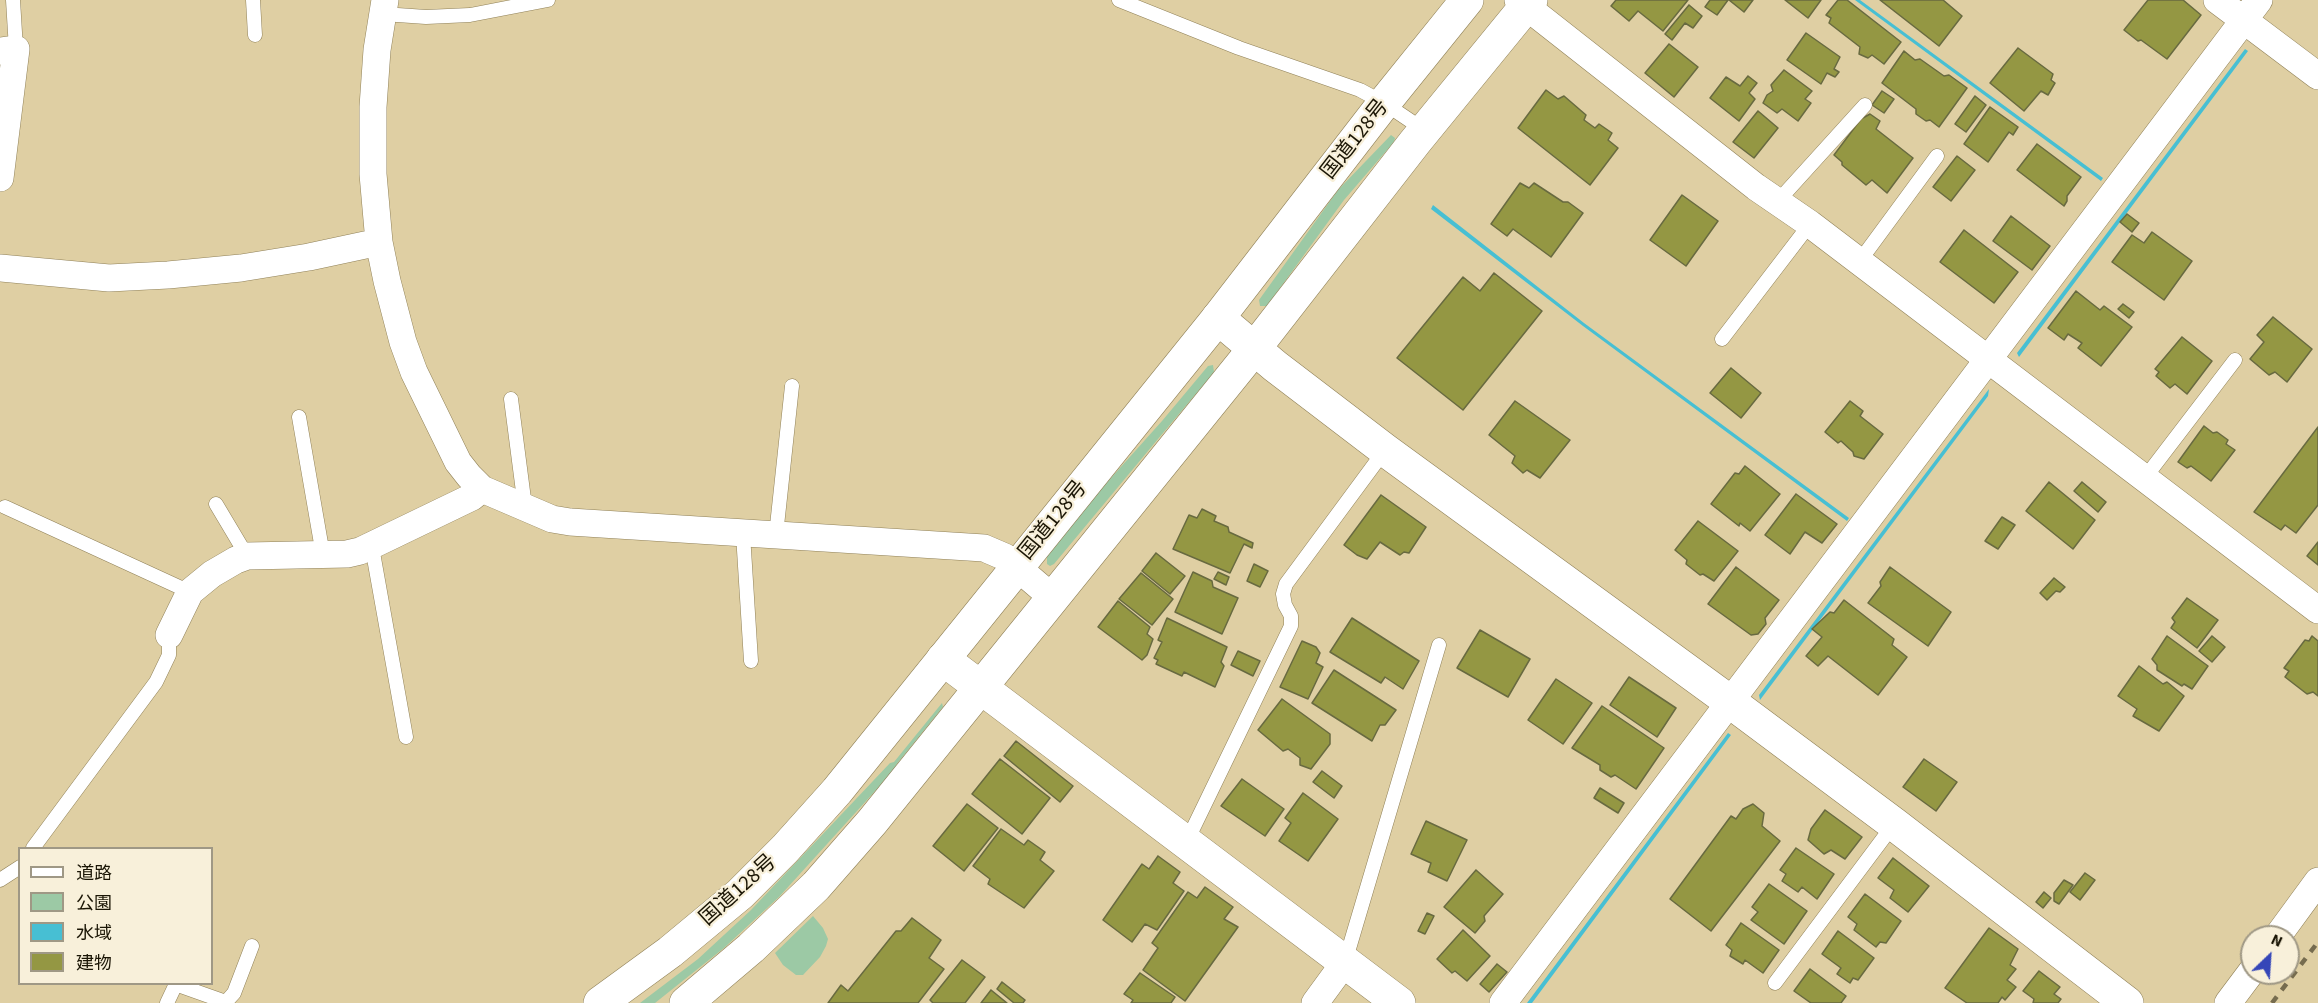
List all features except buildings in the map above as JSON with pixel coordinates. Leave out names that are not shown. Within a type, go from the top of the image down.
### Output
[{"type":"main road","name":"国道128号","points":[[600,1003],[670,952],[740,894],[785,849],[837,791],[1218,318],[1384,103],[1467,0]]},
{"type":"main road","points":[[686,1003],[751,948],[816,886],[872,822],[1254,349],[1525,2]]},
{"type":"main road","points":[[1218,318],[1254,349],[1385,450],[1729,701],[2127,1003]]},
{"type":"main road","points":[[943,659],[1400,1003]]},
{"type":"street","points":[[2217,0],[2251,10],[2318,76]]},
{"type":"street","points":[[1525,2],[1755,187],[1810,224],[2318,610]]},
{"type":"street","points":[[384,7],[377,50],[373,107],[373,174],[379,242],[394,314],[414,372],[458,462],[482,489],[552,519],[570,522],[984,548],[1000,554],[1053,598]]},
{"type":"street","points":[[1503,1003],[2251,10]]},
{"type":"street","points":[[0,178],[8,50]]},
{"type":"street","points":[[0,268],[109,278],[168,275],[241,268],[379,242]]},
{"type":"street","points":[[169,635],[190,592],[227,564],[248,556],[347,554],[372,547],[472,497],[482,489]]},
{"type":"street","points":[[2286,925],[2318,882]]},
{"type":"street","points":[[1315,1003],[1345,963]]},
{"type":"street","points":[[2228,1003],[2242,985]]},
{"type":"lane","points":[[8,50],[13,0]]},
{"type":"lane","points":[[253,0],[255,35]]},
{"type":"lane","points":[[384,7],[426,17],[470,15],[548,0]]},
{"type":"lane","points":[[1119,0],[1239,48],[1360,90],[1424,130]]},
{"type":"lane","points":[[1778,201],[1865,105]]},
{"type":"lane","points":[[1859,262],[1937,156]]},
{"type":"lane","points":[[1722,339],[1810,224]]},
{"type":"lane","points":[[2144,479],[2235,360]]},
{"type":"lane","points":[[776,535],[792,386]]},
{"type":"lane","points":[[511,399],[525,507]]},
{"type":"lane","points":[[299,417],[323,555]]},
{"type":"lane","points":[[1187,841],[1292,626],[1283,594],[1286,584],[1385,450]]},
{"type":"lane","points":[[216,504],[248,556]]},
{"type":"lane","points":[[5,507],[190,592]]},
{"type":"lane","points":[[743,534],[751,662]]},
{"type":"lane","points":[[372,547],[406,737]]},
{"type":"lane","points":[[34,847],[156,682],[169,655],[169,635]]},
{"type":"lane","points":[[1345,963],[1439,645]]},
{"type":"lane","points":[[1775,983],[1894,824]]},
{"type":"lane","points":[[0,880],[18,868]]},
{"type":"lane","points":[[179,985],[226,1002],[234,993],[252,946]]},
{"type":"lane","points":[[167,1003],[176,985]]},
{"type":"green space","points":[[1391,135],[1395,138],[1394,142],[1344,200],[1267,306],[1260,306],[1259,300],[1338,190]]},
{"type":"green space","points":[[1213,365],[1214,372],[1211,376],[1054,564],[1050,566],[1047,564],[1047,556],[1093,498],[1208,366]]},
{"type":"green space","points":[[942,703],[943,707],[896,765],[896,768],[779,897],[724,948],[655,1003],[640,1003],[698,959],[751,910],[890,763],[894,762]]},
{"type":"green space","points":[[813,916],[823,928],[828,939],[826,946],[820,957],[803,975],[796,975],[783,965],[775,953]]},
{"type":"water","points":[[1855,0],[1860,0],[2103,178],[2101,181]]},
{"type":"water","points":[[2245,49],[2248,51],[2019,357],[2017,353]]},
{"type":"water","points":[[1433,205],[1584,323],[1849,518],[1847,521],[1583,326],[1431,209]]},
{"type":"water","points":[[1989,389],[1988,396],[1760,700],[1759,695]]},
{"type":"water","points":[[1728,733],[1731,735],[1532,1003],[1527,1003]]},
{"type":"railway","points":[[2272,1003],[2318,942]]}]
